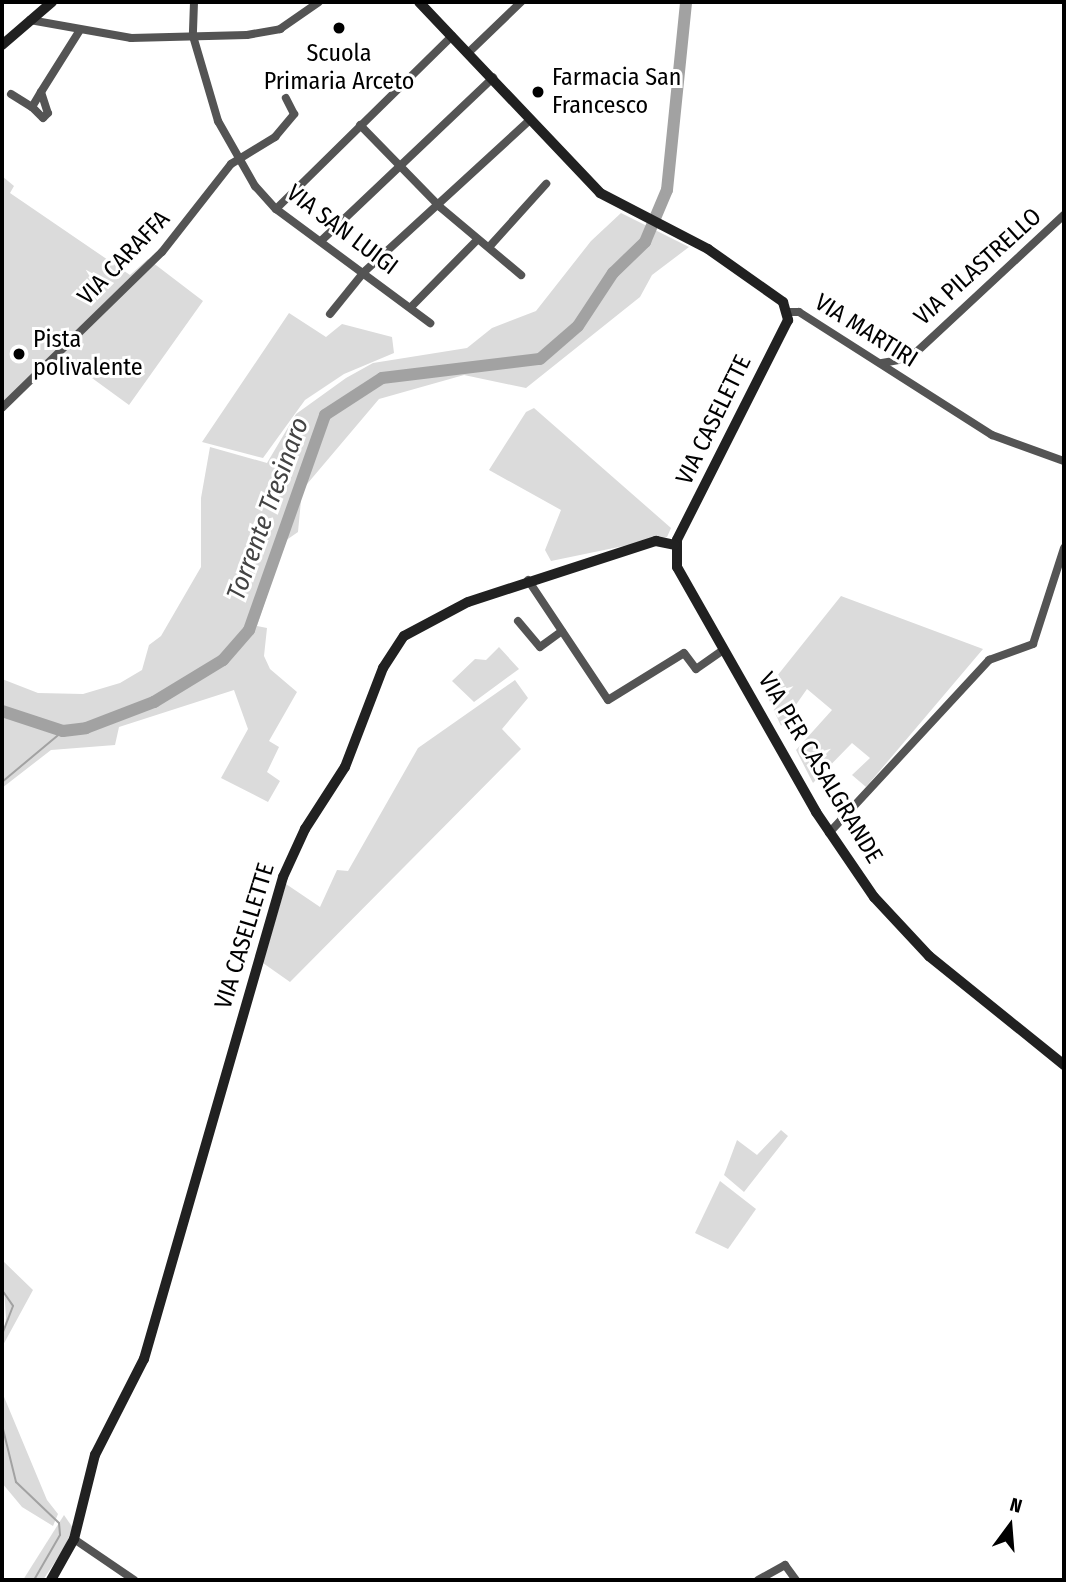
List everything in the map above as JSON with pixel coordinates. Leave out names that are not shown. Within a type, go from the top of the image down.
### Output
[{"type":"street","points":[[2,45],[52,2]]},
{"type":"street","name":"VIA SAN LUIGI","points":[[194,2],[193,36],[218,121],[239,161],[276,209],[412,306],[430,323]]},
{"type":"street","points":[[30,20],[131,38],[193,36],[280,29],[319,2]]},
{"type":"street","name":"VIA MARTIRI","points":[[419,2],[617,206],[695,243],[774,294],[788,312],[799,312],[992,435],[1064,461]]},
{"type":"street","points":[[468,52],[521,2]]},
{"type":"street","points":[[32,107],[80,30]]},
{"type":"street","points":[[276,209],[452,36]]},
{"type":"street","points":[[322,240],[493,78]]},
{"type":"street","points":[[11,94],[32,107],[37,118],[48,113],[41,92]]},
{"type":"street","name":"VIA CARAFFA","points":[[2,408],[162,252],[225,170],[275,137],[294,114],[286,98]]},
{"type":"street","points":[[330,314],[364,272],[440,207],[531,119]]},
{"type":"street","points":[[360,125],[440,207],[477,240],[490,246],[521,275]]},
{"type":"street","points":[[490,246],[546,184]]},
{"type":"street","name":"VIA PILASTRELLO","points":[[882,363],[910,358],[1064,215]]},
{"type":"street","points":[[412,306],[477,240]]},
{"type":"street","name":"VIA CASELETTE","points":[[675,545],[788,312]]},
{"type":"street","name":"VIA CASELLETTE","points":[[51,1580],[74,1539],[95,1455],[144,1359],[283,877],[305,829],[345,766],[369,698],[404,636],[468,602],[527,580],[656,541],[675,545]]},
{"type":"street","name":"VIA PER CASALGRANDE","points":[[675,545],[680,575],[829,833],[909,937],[1064,1065]]},
{"type":"street","points":[[829,833],[989,660],[1032,644],[1064,548]]},
{"type":"street","points":[[527,580],[608,700],[684,653],[696,669],[720,652]]},
{"type":"street","points":[[518,621],[541,647],[562,631]]},
{"type":"street","points":[[74,1539],[134,1580]]},
{"type":"street","points":[[758,1580],[785,1565],[796,1580]]},
{"type":"shaded area","points":[[2,176],[14,186],[10,193],[130,275],[148,259],[203,301],[129,405],[59,354],[2,405]]},
{"type":"shaded area","points":[[621,213],[689,247],[652,275],[640,297],[526,388],[464,375],[379,399],[302,490],[298,532],[285,541],[257,626],[267,628],[264,656],[270,669],[297,692],[269,741],[279,747],[267,772],[280,781],[268,802],[221,778],[248,729],[234,690],[119,727],[115,745],[51,750],[2,788],[2,679],[38,693],[83,694],[120,683],[142,670],[149,645],[161,636],[201,567],[201,498],[210,447],[267,463],[296,414],[346,378],[373,363],[467,348],[492,328],[536,311],[591,241]]},
{"type":"shaded area","points":[[289,313],[326,337],[342,324],[392,337],[394,353],[344,374],[305,400],[263,458],[202,442]]},
{"type":"shaded area","points":[[534,408],[671,528],[667,537],[551,561],[545,550],[561,510],[489,470],[526,412]]},
{"type":"shaded area","points":[[841,596],[983,649],[866,787],[852,775],[870,758],[852,743],[813,783],[796,750],[832,710],[807,689],[781,726],[765,691]]},
{"type":"shaded area","points":[[499,647],[519,669],[474,702],[452,681],[475,659],[486,660]]},
{"type":"shaded area","points":[[515,680],[528,698],[502,729],[521,749],[290,982],[263,963],[286,884],[320,907],[337,870],[348,871],[418,748]]},
{"type":"shaded area","points":[[781,1130],[788,1136],[744,1192],[724,1175],[737,1140],[757,1155]]},
{"type":"shaded area","points":[[720,1181],[756,1209],[728,1249],[695,1233]]},
{"type":"shaded area","points":[[2,1260],[33,1290],[2,1347],[6,1318]]},
{"type":"shaded area","points":[[2,1392],[47,1500],[58,1514],[53,1526],[22,1507],[2,1483]]},
{"type":"shaded area","points":[[64,1515],[73,1528],[63,1550],[43,1580],[23,1580]]},
{"type":"waterway","name":"Torrente Tresinaro","points":[[2,711],[63,731],[86,728],[154,702],[223,660],[249,630],[325,415],[382,378],[540,359],[578,326],[613,273],[645,242],[667,190],[686,2]]},
{"type":"waterway","points":[[2,782],[63,731]]},
{"type":"waterway","points":[[2,1290],[13,1306],[2,1335]]},
{"type":"waterway","points":[[2,1425],[16,1482],[59,1523],[60,1535],[34,1580]]},
{"type":"place","name":"Scuola Primaria Arceto","points":[[339,28]]},
{"type":"place","name":"Farmacia San Francesco","points":[[538,92]]},
{"type":"place","name":"Pista polivalente","points":[[19,354]]}]
